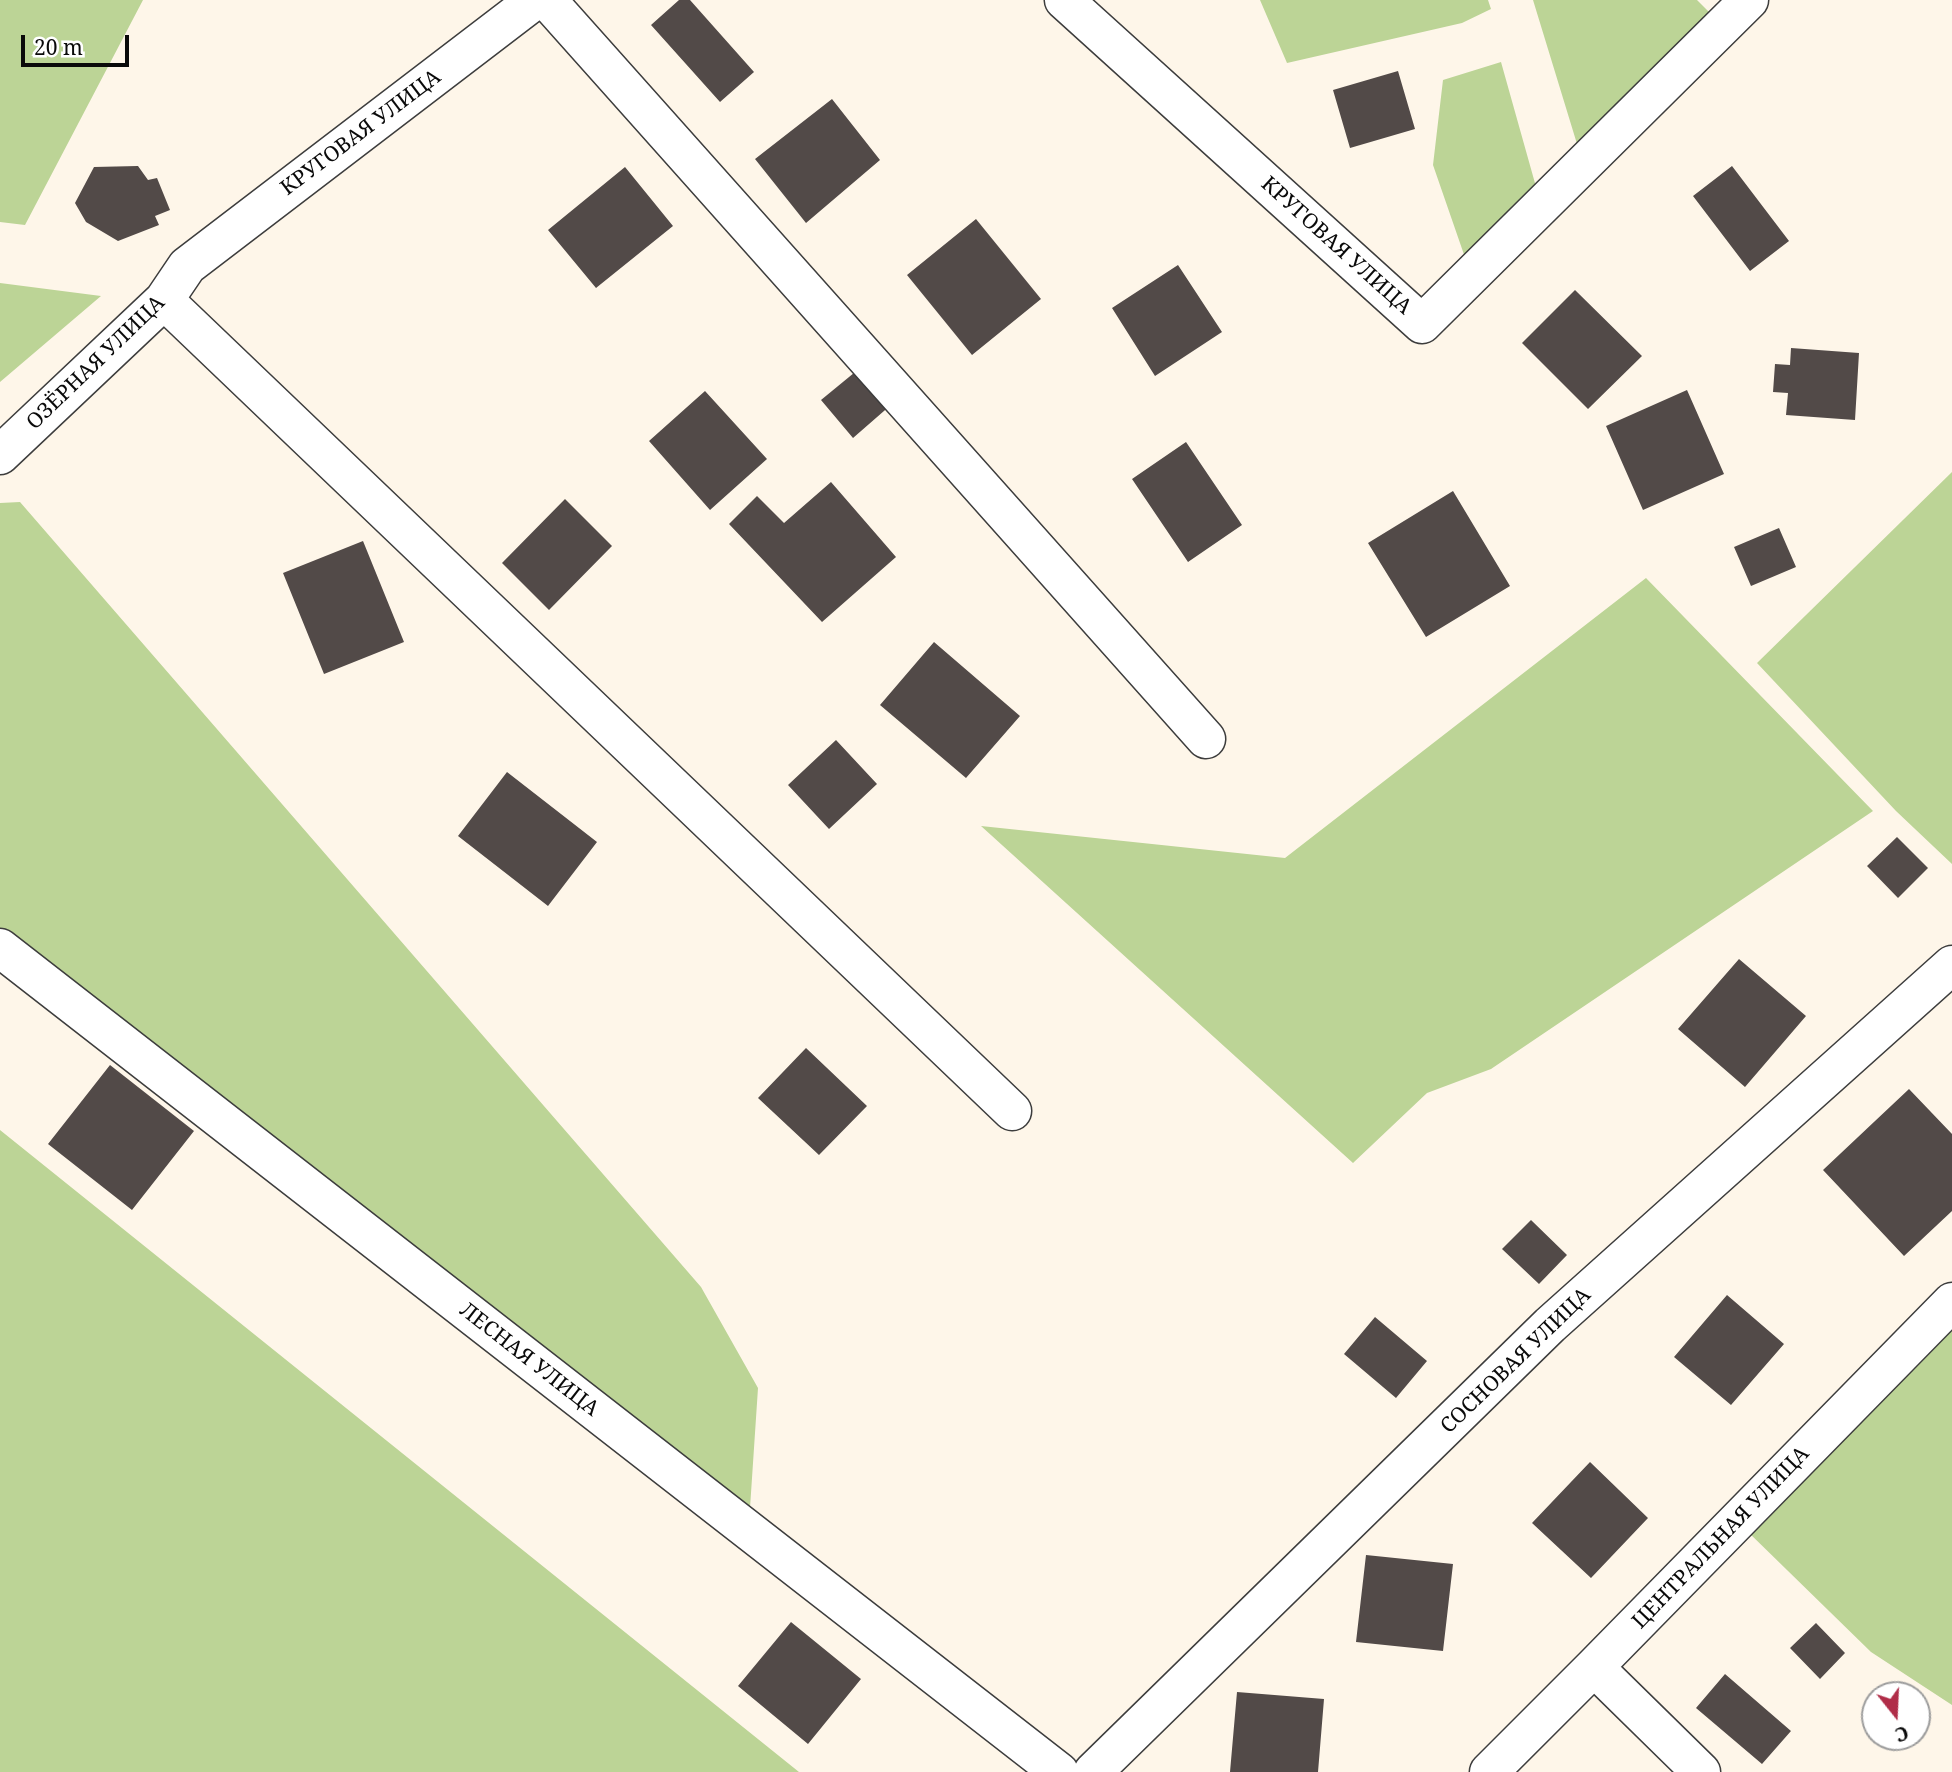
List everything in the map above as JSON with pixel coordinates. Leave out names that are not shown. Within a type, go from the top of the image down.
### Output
[{"type":"street","name":"КРУГОВАЯ УЛИЦА","points":[[187,266],[535,0]]},
{"type":"street","points":[[547,0],[1206,739]]},
{"type":"street","name":"КРУГОВАЯ УЛИЦА","points":[[1064,0],[1422,324],[1749,0]]},
{"type":"street","name":"ОЗЁРНАЯ УЛИЦА","points":[[0,455],[164,300],[187,266]]},
{"type":"street","points":[[164,300],[1012,1111]]},
{"type":"street","name":"ЛЕСНАЯ УЛИЦА","points":[[0,948],[1059,1772]]},
{"type":"street","name":"СОСНОВАЯ УЛИЦА","points":[[1093,1772],[1550,1325],[1952,965]]},
{"type":"street","name":"ЦЕНТРАЛЬНАЯ УЛИЦА","points":[[1489,1772],[1952,1302]]},
{"type":"street","points":[[1594,1667],[1701,1772]]},
{"type":"green space","points":[[0,0],[143,0],[25,225],[0,222]]},
{"type":"green space","points":[[1260,0],[1488,0],[1491,9],[1462,23],[1287,63]]},
{"type":"green space","points":[[1533,0],[1697,0],[1715,18],[1581,157]]},
{"type":"green space","points":[[1501,62],[1540,201],[1469,269],[1433,165],[1443,80]]},
{"type":"green space","points":[[0,283],[101,296],[0,382]]},
{"type":"green space","points":[[1952,472],[1952,864],[1896,811],[1757,663]]},
{"type":"green space","points":[[20,502],[701,1287],[758,1388],[750,1508],[0,972],[0,503]]},
{"type":"green space","points":[[1646,578],[1873,811],[1491,1069],[1427,1093],[1353,1163],[981,826],[1285,858]]},
{"type":"green space","points":[[0,1130],[799,1772],[0,1772]]},
{"type":"green space","points":[[1952,1329],[1952,1705],[1931,1691],[1931,1681],[1915,1681],[1871,1652],[1745,1529]]},
{"type":"building","points":[[679,0],[690,0],[754,72],[720,102],[651,25]]},
{"type":"building","points":[[1398,71],[1415,129],[1350,148],[1333,90]]},
{"type":"building","points":[[832,99],[880,160],[806,223],[755,159]]},
{"type":"building","points":[[138,166],[148,180],[157,178],[170,210],[155,216],[159,225],[118,241],[86,222],[75,203],[94,167]]},
{"type":"building","points":[[1732,166],[1789,241],[1750,271],[1693,196]]},
{"type":"building","points":[[625,167],[673,226],[596,288],[548,230]]},
{"type":"building","points":[[976,219],[1041,299],[972,355],[907,275]]},
{"type":"building","points":[[1178,265],[1222,332],[1155,376],[1112,308]]},
{"type":"building","points":[[1575,290],[1642,356],[1588,409],[1522,343]]},
{"type":"building","points":[[1791,348],[1859,353],[1855,420],[1786,415],[1788,393],[1773,392],[1775,364],[1790,365]]},
{"type":"building","points":[[860,368],[892,404],[853,438],[821,400]]},
{"type":"building","points":[[1687,390],[1724,474],[1643,510],[1606,426]]},
{"type":"building","points":[[705,391],[767,459],[710,510],[649,441]]},
{"type":"building","points":[[1186,442],[1242,525],[1188,562],[1132,479]]},
{"type":"building","points":[[831,482],[896,557],[822,622],[729,524],[757,496],[784,523]]},
{"type":"building","points":[[1453,491],[1510,586],[1426,637],[1368,543]]},
{"type":"building","points":[[565,499],[612,546],[549,610],[502,563]]},
{"type":"building","points":[[1779,528],[1796,567],[1751,586],[1734,547]]},
{"type":"building","points":[[363,541],[404,642],[324,674],[283,573]]},
{"type":"building","points":[[934,642],[1020,716],[966,778],[880,705]]},
{"type":"building","points":[[836,740],[877,784],[829,829],[788,785]]},
{"type":"building","points":[[507,772],[597,842],[548,906],[458,836]]},
{"type":"building","points":[[1897,837],[1928,868],[1898,898],[1867,866]]},
{"type":"building","points":[[1739,959],[1806,1016],[1745,1087],[1678,1029]]},
{"type":"building","points":[[806,1048],[867,1106],[819,1155],[758,1098]]},
{"type":"building","points":[[110,1065],[194,1131],[132,1210],[48,1144]]},
{"type":"building","points":[[1909,1089],[1952,1134],[1952,1211],[1904,1256],[1823,1170]]},
{"type":"building","points":[[1531,1220],[1567,1255],[1539,1284],[1502,1249]]},
{"type":"building","points":[[1727,1295],[1784,1344],[1731,1405],[1674,1357]]},
{"type":"building","points":[[1375,1317],[1427,1361],[1396,1398],[1344,1354]]},
{"type":"building","points":[[1590,1462],[1648,1518],[1591,1578],[1532,1523]]},
{"type":"building","points":[[1366,1555],[1453,1564],[1443,1651],[1356,1642]]},
{"type":"building","points":[[791,1622],[861,1679],[808,1744],[738,1686]]},
{"type":"building","points":[[1816,1623],[1845,1653],[1820,1679],[1790,1648]]},
{"type":"building","points":[[1725,1674],[1791,1731],[1762,1764],[1696,1708]]},
{"type":"building","points":[[1237,1692],[1324,1699],[1318,1772],[1230,1772]]}]
